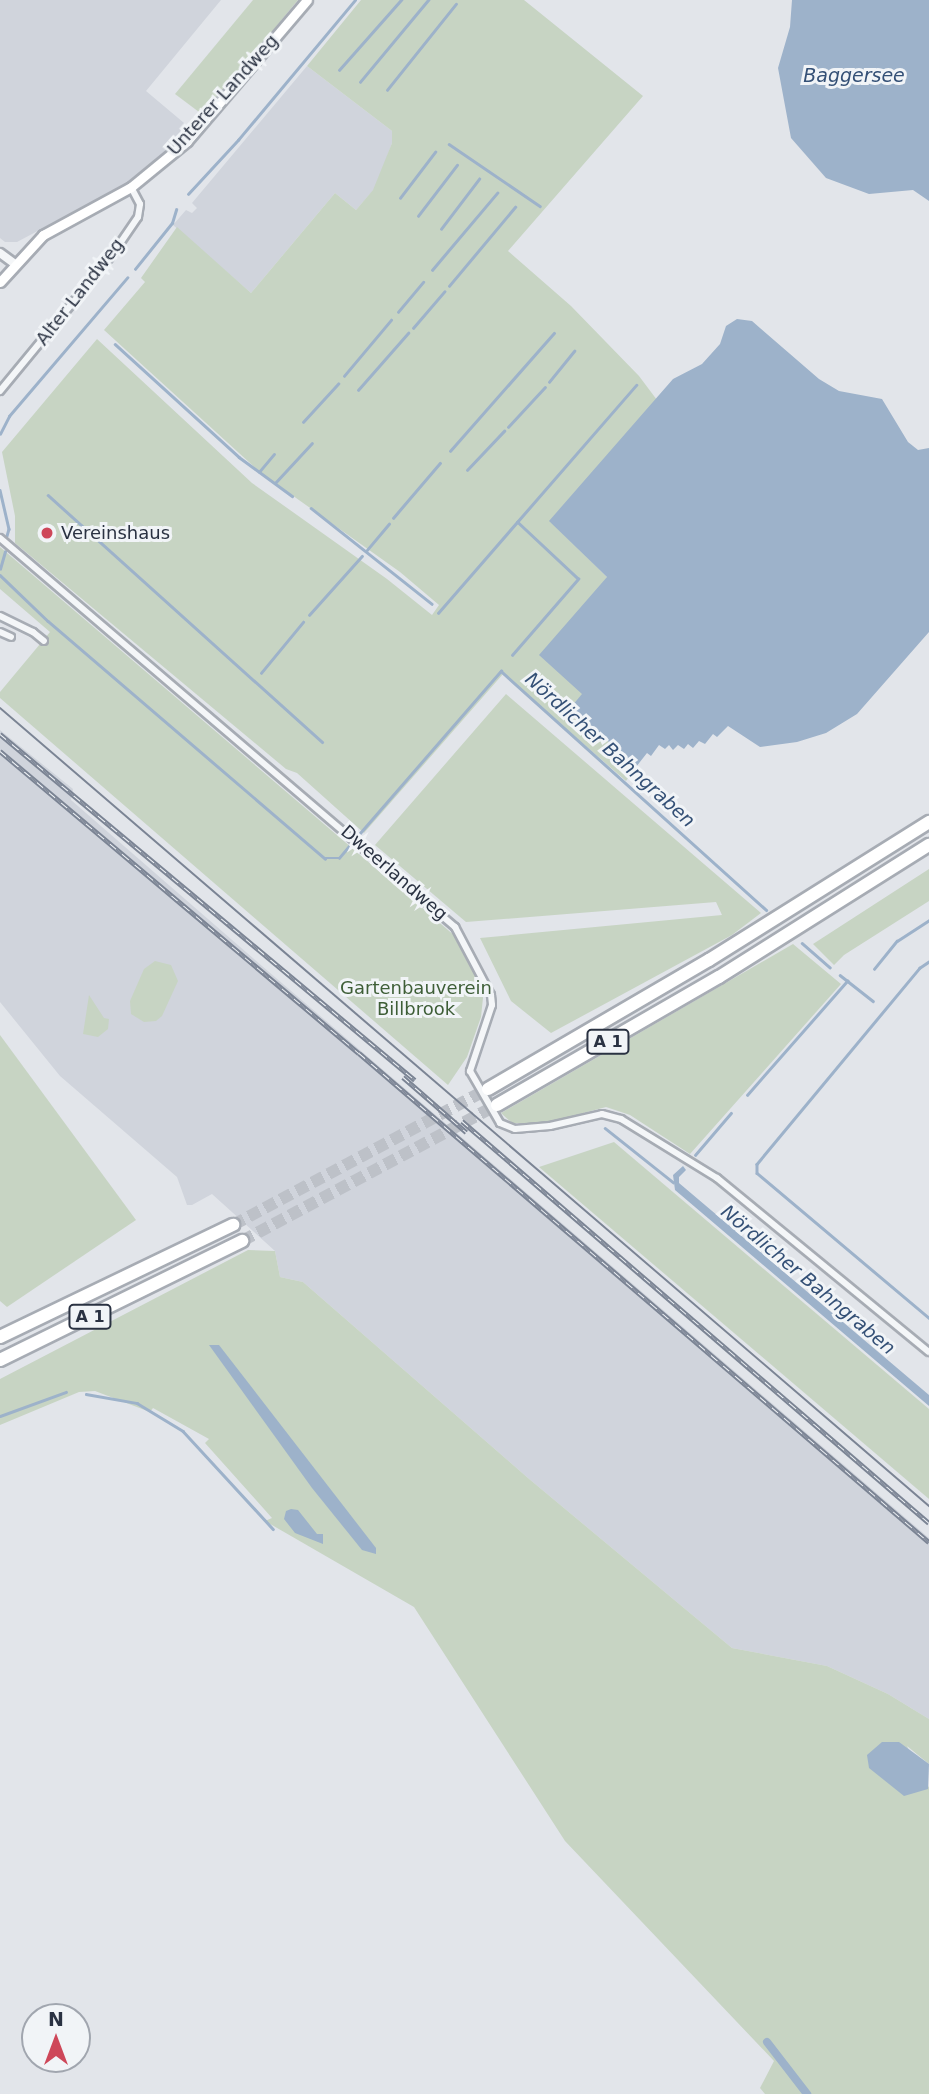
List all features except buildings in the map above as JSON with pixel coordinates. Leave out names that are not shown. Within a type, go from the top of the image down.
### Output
[{"type":"highway","name":"A 1","points":[[488,1089],[709,960],[929,822]]},
{"type":"highway","name":"A 1","points":[[497,1105],[719,977],[929,845]]},
{"type":"highway","name":"A 1","points":[[0,1338],[233,1224]]},
{"type":"highway","name":"A 1","points":[[0,1360],[242,1241]]},
{"type":"main road","name":"Unterer Landweg","points":[[0,282],[49,230],[131,187],[187,141],[307,0]]},
{"type":"street","name":"Alter Landweg","points":[[0,391],[112,254],[138,217],[140,204],[131,187]]},
{"type":"street","points":[[0,253],[15,264]]},
{"type":"street","name":"Dweerlandweg","points":[[0,538],[455,926],[491,995],[492,1005],[470,1071],[500,1123],[515,1129],[550,1126],[601,1114],[621,1118],[717,1178],[929,1352]]},
{"type":"street","points":[[0,615],[33,632],[44,641]]},
{"type":"street","points":[[0,632],[11,637]]},
{"type":"shaded area","points":[[0,0],[221,0],[146,91],[190,128],[166,152],[124,185],[17,242],[5,242],[0,238]]},
{"type":"shaded area","points":[[307,66],[392,131],[392,143],[376,187],[356,210],[335,193],[251,293],[173,225],[186,210],[192,213],[197,208],[192,203]]},
{"type":"shaded area","points":[[0,730],[73,789],[71,800],[929,1538],[929,1719],[888,1694],[827,1666],[732,1648],[528,1478],[303,1282],[280,1277],[275,1251],[212,1194],[187,1205],[177,1177],[60,1076],[0,1002]]},
{"type":"green space","points":[[253,0],[298,0],[203,115],[175,94]]},
{"type":"green space","points":[[361,0],[524,0],[643,96],[508,251],[571,306],[639,376],[657,400],[550,521],[607,577],[583,694],[571,707],[636,767],[626,781],[503,674],[364,833],[297,773],[286,769],[15,543],[15,516],[2,452],[97,339],[252,483],[387,579],[432,615],[439,605],[400,572],[261,473],[104,330],[145,282],[141,278],[177,227],[251,293],[335,193],[356,210],[373,190],[392,143],[392,131],[307,66]]},
{"type":"green space","name":"Gartenbauverein Billbrook","points":[[0,547],[455,936],[481,985],[483,998],[481,1017],[467,1057],[448,1085],[0,698],[0,692],[50,632],[0,589]]},
{"type":"green space","points":[[506,694],[761,913],[732,935],[551,1033],[511,1001],[480,938],[722,915],[716,902],[466,922],[375,845]]},
{"type":"green space","points":[[929,869],[929,901],[844,955],[834,965],[813,944]]},
{"type":"green space","points":[[793,944],[841,984],[690,1154],[630,1115],[606,1107],[546,1123],[512,1123],[501,1113]]},
{"type":"green space","points":[[155,961],[171,965],[178,981],[162,1016],[156,1021],[144,1022],[131,1014],[130,1001],[144,969]]},
{"type":"green space","points":[[89,995],[104,1018],[109,1019],[108,1029],[98,1037],[83,1034]]},
{"type":"green space","points":[[0,1035],[136,1220],[7,1307],[0,1301]]},
{"type":"green space","points":[[614,1142],[929,1409],[929,1499],[539,1167]]},
{"type":"green space","points":[[248,1250],[275,1251],[280,1277],[303,1282],[528,1478],[732,1648],[827,1666],[888,1694],[929,1719],[929,1764],[907,1746],[927,1789],[929,1786],[929,2094],[765,2094],[760,2088],[774,2061],[565,1841],[414,1607],[265,1521],[272,1518],[205,1443],[209,1439],[153,1408],[150,1412],[95,1391],[79,1392],[0,1425],[0,1379]]},
{"type":"water","name":"Baggersee","points":[[792,0],[929,0],[929,201],[913,190],[869,194],[826,178],[791,138],[778,68],[790,27]]},
{"type":"water","points":[[737,319],[752,321],[819,379],[839,391],[882,399],[908,442],[918,450],[929,448],[929,632],[857,714],[826,733],[797,742],[760,747],[728,726],[717,737],[713,734],[705,744],[699,741],[693,748],[688,744],[684,749],[678,745],[673,750],[669,745],[665,749],[659,745],[651,756],[647,753],[636,767],[571,707],[582,694],[539,655],[607,577],[549,521],[673,379],[702,364],[720,344],[726,326]]},
{"type":"water","points":[[683,1166],[686,1170],[679,1177],[679,1183],[929,1395],[929,1406],[675,1190],[673,1175]]},
{"type":"water","points":[[209,1345],[219,1345],[376,1548],[376,1554],[362,1550],[312,1488]]},
{"type":"water","points":[[298,1510],[317,1534],[323,1534],[323,1544],[295,1533],[284,1519],[286,1511]]},
{"type":"water","points":[[882,1742],[899,1742],[929,1764],[928,1789],[904,1796],[869,1768],[867,1755]]},
{"type":"waterway","points":[[188,194],[238,140],[355,0]]},
{"type":"waterway","points":[[339,70],[401,0]]},
{"type":"waterway","points":[[360,82],[428,0]]},
{"type":"waterway","points":[[387,90],[456,4]]},
{"type":"waterway","points":[[449,144],[540,206]]},
{"type":"waterway","points":[[400,198],[435,152]]},
{"type":"waterway","points":[[418,216],[457,165]]},
{"type":"waterway","points":[[441,229],[479,179]]},
{"type":"waterway","points":[[432,270],[497,193]]},
{"type":"waterway","points":[[449,286],[515,207]]},
{"type":"waterway","points":[[135,269],[172,223],[176,210]]},
{"type":"waterway","points":[[0,434],[9,416],[127,278]]},
{"type":"waterway","points":[[398,312],[423,282]]},
{"type":"waterway","points":[[413,328],[444,292]]},
{"type":"waterway","points":[[344,376],[391,320]]},
{"type":"waterway","points":[[358,390],[408,333]]},
{"type":"waterway","points":[[450,451],[554,333]]},
{"type":"waterway","points":[[115,344],[239,457],[292,496]]},
{"type":"waterway","points":[[549,382],[574,351]]},
{"type":"waterway","points":[[303,422],[338,384]]},
{"type":"waterway","points":[[438,613],[636,385]]},
{"type":"waterway","points":[[508,427],[545,387]]},
{"type":"waterway","points":[[467,470],[504,431]]},
{"type":"waterway","points":[[275,483],[312,443]]},
{"type":"waterway","points":[[259,472],[274,454]]},
{"type":"waterway","points":[[393,518],[440,463]]},
{"type":"waterway","points":[[0,490],[9,529],[7,536]]},
{"type":"waterway","points":[[48,495],[322,742]]},
{"type":"waterway","points":[[311,508],[432,604]]},
{"type":"waterway","points":[[512,655],[578,579],[517,522]]},
{"type":"waterway","points":[[367,550],[389,524]]},
{"type":"waterway","name":"Nördlicher Bahngraben","points":[[0,569],[5,552]]},
{"type":"waterway","points":[[309,615],[362,556]]},
{"type":"waterway","name":"Nördlicher Bahngraben","points":[[0,575],[48,621],[325,858],[339,858],[350,845]]},
{"type":"waterway","points":[[261,673],[303,622]]},
{"type":"waterway","name":"Nördlicher Bahngraben","points":[[360,833],[501,671],[766,910]]},
{"type":"waterway","points":[[874,969],[897,941],[929,920]]},
{"type":"waterway","points":[[802,943],[830,967]]},
{"type":"waterway","points":[[929,962],[920,968],[757,1164],[757,1173],[929,1318]]},
{"type":"waterway","points":[[840,975],[873,1001]]},
{"type":"waterway","points":[[747,1095],[847,981]]},
{"type":"waterway","points":[[695,1155],[731,1113]]},
{"type":"waterway","name":"Nördlicher Bahngraben","points":[[605,1128],[673,1182]]},
{"type":"waterway","points":[[0,1416],[66,1392]]},
{"type":"waterway","points":[[86,1394],[137,1403],[183,1431],[273,1529]]},
{"type":"waterway","points":[[767,2042],[807,2094]]},
{"type":"tunnel","points":[[233,1225],[488,1089]]},
{"type":"tunnel","points":[[242,1241],[497,1105]]},
{"type":"tram line","points":[[0,708],[929,1506]]},
{"type":"railway","points":[[0,734],[415,1080]]},
{"type":"railway","points":[[0,751],[359,1053],[929,1542]]},
{"type":"railway","points":[[403,1077],[466,1132]]},
{"type":"railway","points":[[462,1121],[929,1523]]},
{"type":"place","name":"Vereinshaus","points":[[47,533]]}]
